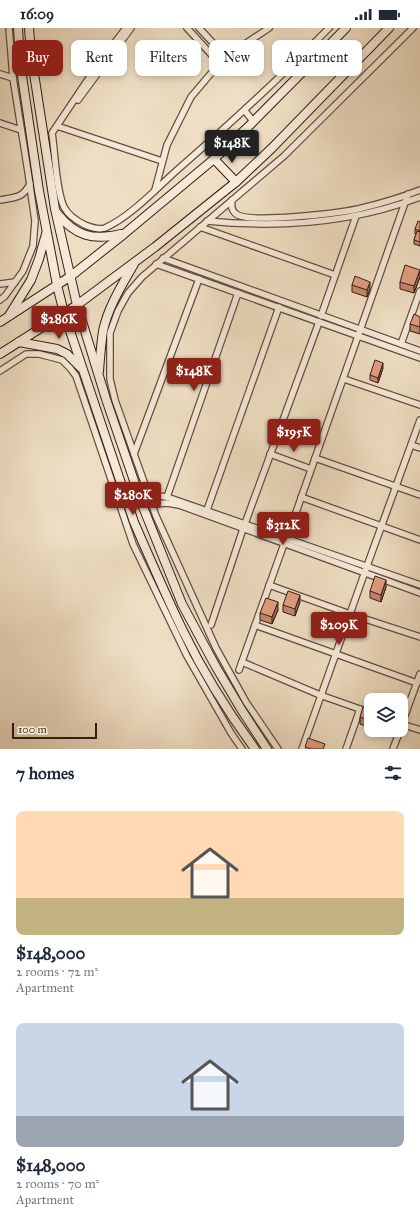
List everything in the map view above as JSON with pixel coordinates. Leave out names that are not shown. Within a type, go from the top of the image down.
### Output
[{"type":"main road","points":[[18,28],[20,62],[46,232],[64,313],[82,370],[134,522],[146,550],[184,632],[230,712],[255,749]]},
{"type":"main road","points":[[29,28],[31,54],[55,209],[77,305],[99,376],[143,507],[182,604],[241,710],[268,749]]},
{"type":"main road","points":[[0,322],[71,276],[214,159],[254,121],[346,28]]},
{"type":"main road","points":[[0,354],[77,305],[136,262],[236,182],[272,148],[389,28]]},
{"type":"main road","points":[[214,159],[236,182]]},
{"type":"main road","points":[[55,209],[64,221],[75,231],[84,235],[102,238],[124,234]]},
{"type":"main road","points":[[9,316],[33,274],[46,232]]},
{"type":"main road","points":[[99,376],[103,331],[114,300],[136,262]]},
{"type":"main road","points":[[19,342],[57,349],[67,354],[82,370]]},
{"type":"street","points":[[0,300],[5,296],[23,271],[33,246],[35,221],[13,78],[9,28]]},
{"type":"street","points":[[126,28],[99,63],[52,133],[61,197],[64,208],[70,215],[85,225],[95,228],[103,228],[129,212],[154,191],[245,111],[329,28]]},
{"type":"street","points":[[53,138],[120,41],[131,28]]},
{"type":"street","points":[[186,28],[209,52]]},
{"type":"street","points":[[199,28],[210,40]]},
{"type":"street","points":[[251,40],[269,28]]},
{"type":"street","points":[[278,749],[246,702],[216,648],[156,516],[150,495],[115,400],[110,379],[110,333],[118,311],[128,293],[142,277],[284,156],[413,28]]},
{"type":"street","points":[[0,74],[13,78]]},
{"type":"street","points":[[154,191],[167,145],[191,97],[209,76]]},
{"type":"street","points":[[245,111],[254,121]]},
{"type":"street","points":[[0,123],[21,130]]},
{"type":"street","points":[[60,127],[162,161]]},
{"type":"street","points":[[0,200],[20,196],[25,193],[30,184],[35,164]]},
{"type":"street","points":[[232,200],[231,206],[234,212],[242,217],[297,216],[357,209],[420,190]]},
{"type":"street","points":[[287,538],[408,194]]},
{"type":"street","points":[[207,221],[231,224],[297,224],[356,216],[405,203],[420,197]]},
{"type":"street","points":[[211,625],[244,526],[356,216]]},
{"type":"street","points":[[200,227],[335,275]]},
{"type":"street","points":[[163,258],[320,319],[359,336],[420,358]]},
{"type":"street","points":[[156,264],[279,307],[361,330],[420,351]]},
{"type":"street","points":[[134,454],[199,279]]},
{"type":"street","points":[[0,284],[15,282]]},
{"type":"street","points":[[401,344],[420,292]]},
{"type":"street","points":[[167,497],[238,293]]},
{"type":"street","points":[[207,510],[279,307]]},
{"type":"street","points":[[0,371],[26,354],[38,354],[62,360],[76,376],[133,544],[187,656],[231,733],[242,749]]},
{"type":"street","points":[[344,378],[420,405]]},
{"type":"street","points":[[302,749],[366,566],[420,420]]},
{"type":"street","points":[[411,445],[420,448]]},
{"type":"street","points":[[270,454],[312,469]]},
{"type":"street","points":[[315,458],[420,495]]},
{"type":"street","points":[[150,495],[167,497],[207,510],[284,544],[420,593]]},
{"type":"street","points":[[302,497],[420,540]]},
{"type":"street","points":[[153,504],[167,503],[179,505],[287,538],[420,585]]},
{"type":"street","points":[[239,670],[284,544]]},
{"type":"street","points":[[269,585],[420,637]]},
{"type":"street","points":[[255,625],[417,683]]},
{"type":"street","points":[[242,662],[320,695],[364,710]]},
{"type":"street","points":[[408,707],[420,674]]},
{"type":"street","points":[[346,749],[360,709]]},
{"type":"street","points":[[408,727],[420,730]]},
{"type":"street","points":[[393,749],[397,737]]},
{"type":"building","points":[[418,221],[420,222],[420,231],[415,229]]},
{"type":"building","points":[[417,231],[420,232],[420,242],[414,240]]},
{"type":"building","points":[[405,265],[420,270],[414,286],[400,282]]},
{"type":"building","points":[[355,276],[370,282],[367,290],[352,285]]},
{"type":"building","points":[[414,314],[420,317],[420,327],[410,324]]},
{"type":"building","points":[[375,360],[383,363],[378,378],[370,375]]},
{"type":"building","points":[[375,576],[386,580],[381,595],[370,591]]},
{"type":"building","points":[[288,591],[300,595],[295,609],[283,605]]},
{"type":"building","points":[[266,598],[278,602],[272,617],[260,613]]},
{"type":"building","points":[[363,707],[364,718],[360,717]]},
{"type":"building","points":[[308,738],[325,744],[323,749],[311,749],[305,747]]}]
